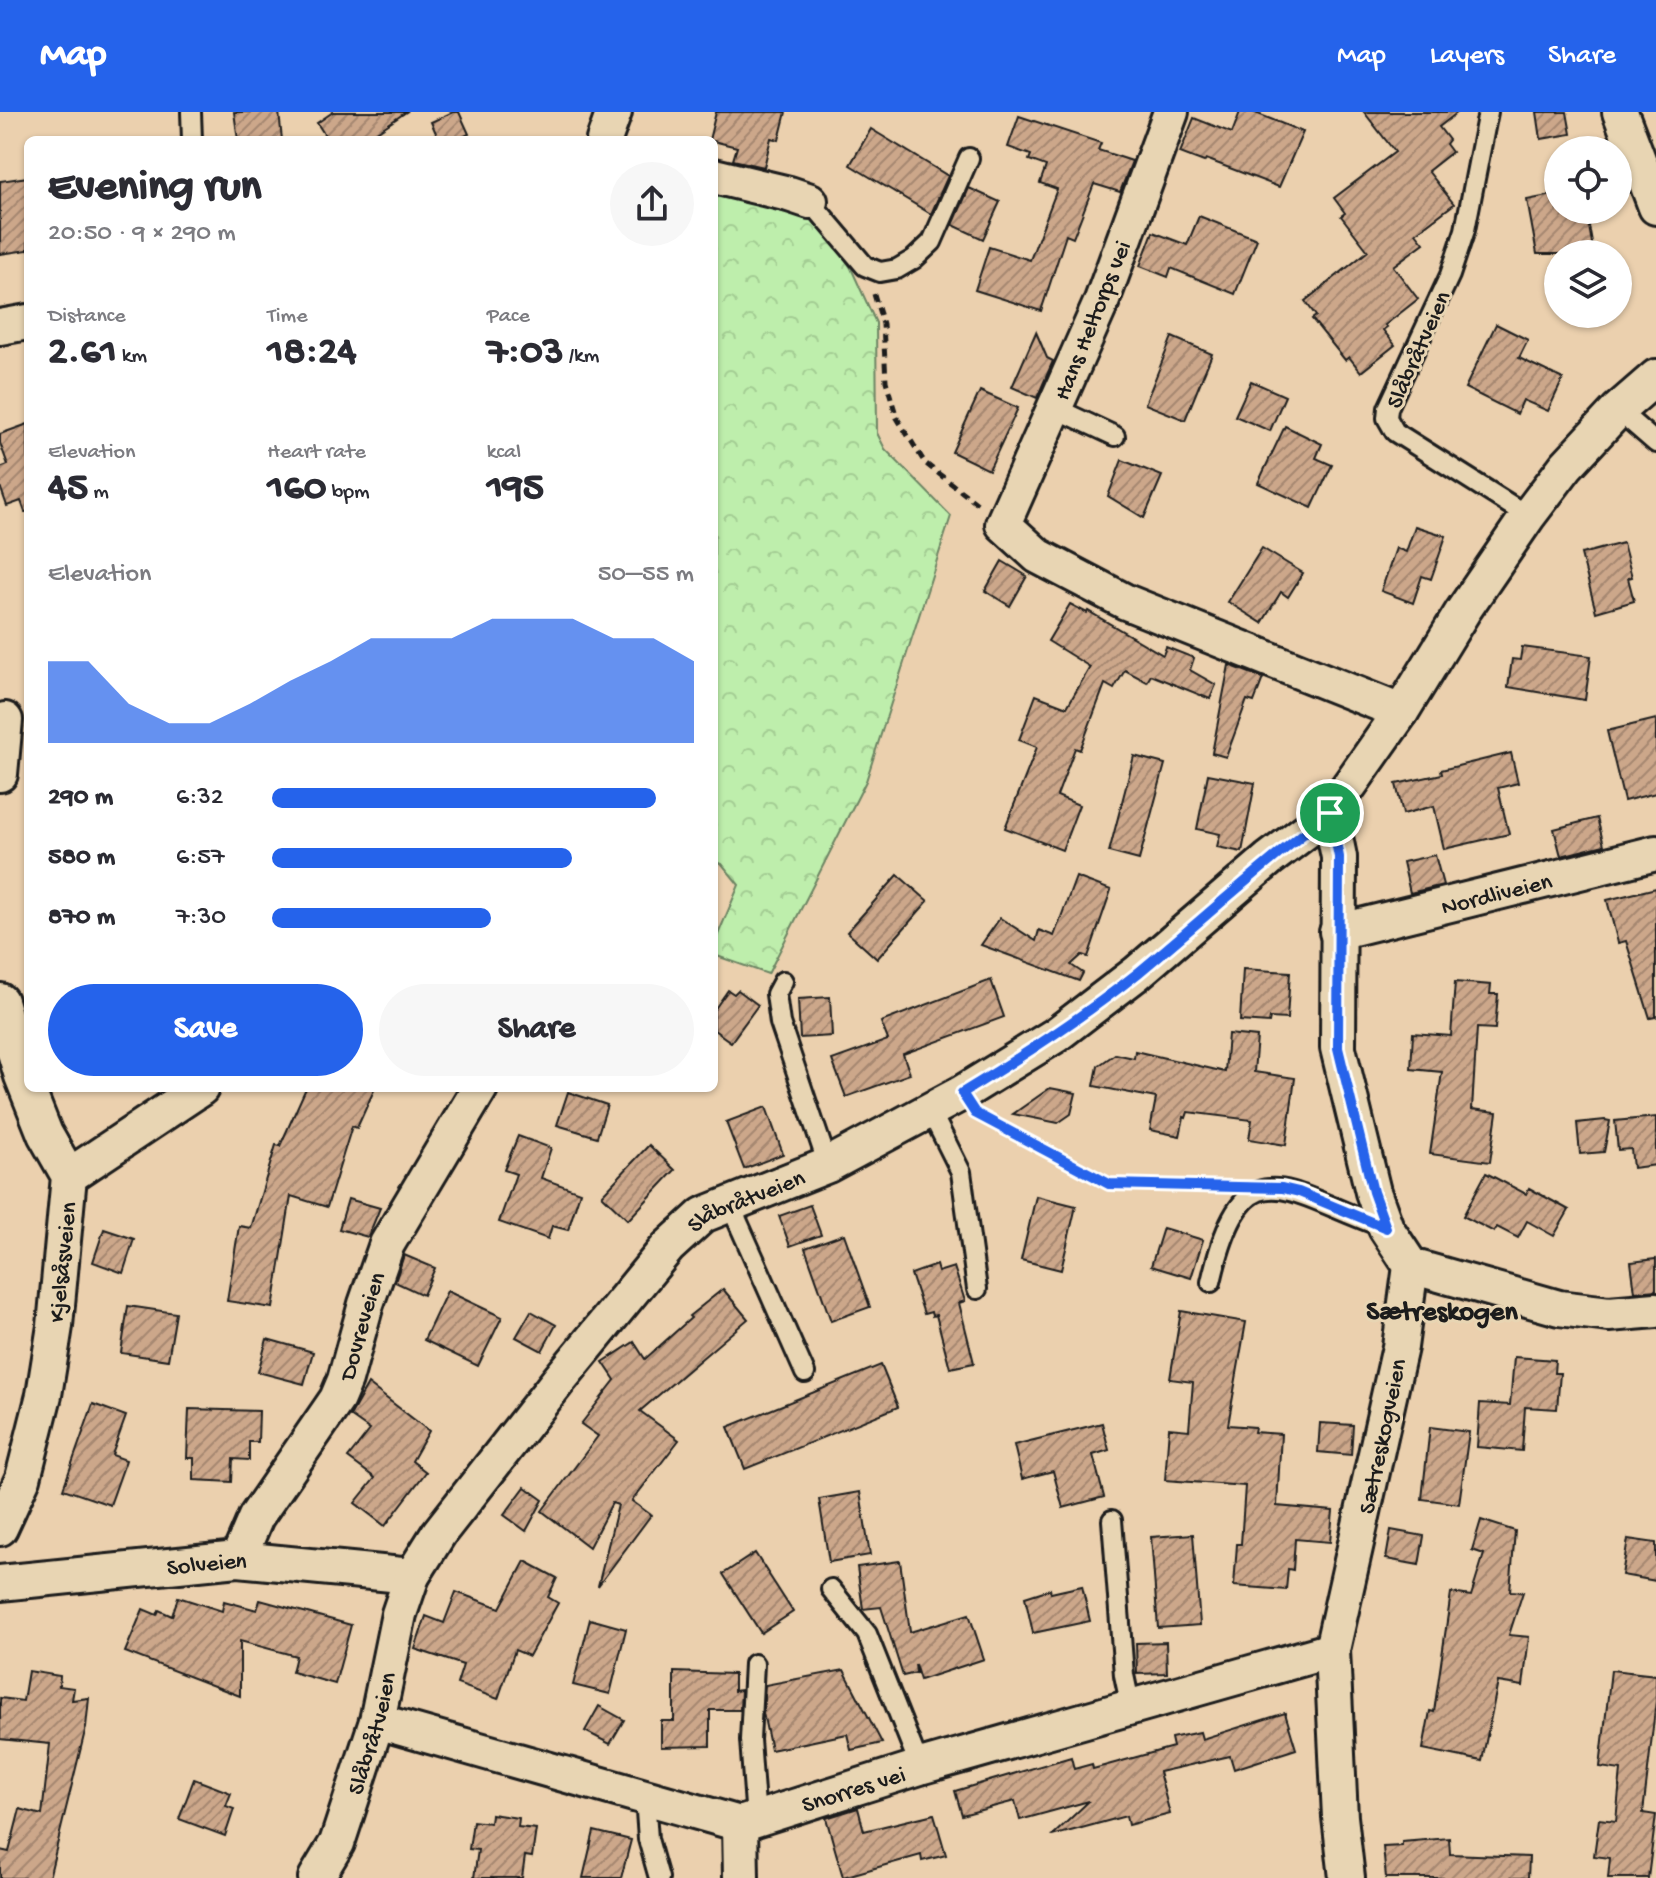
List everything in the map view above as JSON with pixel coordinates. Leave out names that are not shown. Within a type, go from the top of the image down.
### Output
[{"type":"street","points":[[605,136],[614,112]]},
{"type":"street","name":"Hans Heltorps vei","points":[[1003,524],[1101,303],[1171,112]]},
{"type":"street","points":[[1620,112],[1656,207]]},
{"type":"street","points":[[718,177],[810,201]]},
{"type":"street","points":[[0,327],[24,323]]},
{"type":"street","name":"Slåbråtveien","points":[[316,1878],[337,1843],[377,1721],[399,1614],[412,1576],[439,1533],[668,1247],[703,1215],[729,1202],[828,1165],[962,1093],[1056,1035],[1125,982],[1269,859],[1330,813],[1401,712],[1463,611],[1528,516],[1566,466],[1618,410],[1656,377]]},
{"type":"street","points":[[1003,524],[1038,556],[1126,602],[1401,712]]},
{"type":"street","points":[[0,774],[5,720]]},
{"type":"street","points":[[1330,813],[1339,857],[1338,1048],[1373,1192],[1386,1228],[1411,1266],[1559,1308],[1609,1314],[1656,1310]]},
{"type":"street","name":"Nordliveien","points":[[1337,932],[1656,853]]},
{"type":"street","name":"Kjelsåsveien","points":[[0,1001],[11,1078],[69,1176],[55,1326],[44,1395],[23,1478],[0,1528]]},
{"type":"street","points":[[69,1176],[195,1092]]},
{"type":"street","name":"Dovreveien","points":[[238,1559],[256,1517],[337,1399],[387,1244],[478,1092]]},
{"type":"street","name":"Sætreskogveien","points":[[1347,1878],[1340,1817],[1332,1650],[1400,1347],[1411,1266]]},
{"type":"street","name":"Solveien","points":[[0,1583],[238,1559],[412,1576]]},
{"type":"street","name":"Snorres vei","points":[[748,1822],[920,1767],[1332,1650]]},
{"type":"street","points":[[377,1721],[645,1797],[748,1822],[741,1878]]},
{"type":"lane","points":[[191,112],[192,136]]},
{"type":"lane","name":"Slåbråtveien","points":[[1488,112],[1465,230],[1450,275],[1388,408],[1387,418],[1395,432],[1528,516]]},
{"type":"lane","points":[[810,201],[865,266],[880,272],[897,269],[927,248],[969,158]]},
{"type":"lane","points":[[1055,408],[1115,436]]},
{"type":"lane","points":[[1618,410],[1656,443]]},
{"type":"lane","points":[[783,981],[777,990],[776,1007],[828,1165]]},
{"type":"lane","points":[[930,1110],[961,1172],[977,1289]]},
{"type":"lane","points":[[1211,1282],[1231,1218],[1243,1200],[1258,1189],[1282,1188],[1299,1192],[1386,1228]]},
{"type":"lane","points":[[729,1202],[805,1373]]},
{"type":"lane","points":[[1112,1520],[1124,1675],[1131,1708]]},
{"type":"lane","points":[[831,1589],[867,1634],[920,1767]]},
{"type":"lane","points":[[748,1822],[754,1664]]},
{"type":"lane","points":[[645,1797],[648,1839],[659,1878]]},
{"type":"path","points":[[865,266],[883,324],[886,381],[897,418],[925,463],[1003,524]]},
{"type":"path","points":[[962,1093],[975,1113],[1109,1184],[1214,1185],[1258,1189]]},
{"type":"green space","points":[[718,184],[803,210],[830,236],[851,268],[876,323],[877,433],[885,449],[951,516],[866,781],[768,974],[718,956],[718,935],[739,885],[718,863]]},
{"type":"building","points":[[234,112],[279,112],[282,136],[237,136]]},
{"type":"building","points":[[333,112],[406,112],[371,136],[325,136],[317,123]]},
{"type":"building","points":[[459,112],[469,134],[437,136],[431,122]]},
{"type":"building","points":[[716,112],[786,112],[779,140],[771,138],[764,167],[733,160],[737,147],[718,142],[718,136],[710,136]]},
{"type":"building","points":[[1240,112],[1253,112],[1303,132],[1279,187],[1206,159],[1204,162],[1180,153],[1194,118],[1232,133]]},
{"type":"building","points":[[1364,112],[1458,112],[1439,127],[1449,140],[1446,144],[1452,152],[1428,171],[1454,204],[1416,233],[1424,243],[1393,266],[1418,299],[1385,325],[1387,327],[1383,330],[1395,345],[1361,372],[1349,357],[1345,360],[1312,319],[1316,316],[1305,301],[1368,251],[1341,216],[1345,213],[1334,198],[1395,152]]},
{"type":"building","points":[[1537,112],[1567,112],[1571,134],[1544,136],[1541,139]]},
{"type":"building","points":[[1019,116],[1101,143],[1098,150],[1132,161],[1120,192],[1094,184],[1073,238],[1066,235],[1041,311],[975,290],[989,247],[1030,260],[1057,189],[1040,183],[1046,166],[1029,160],[1031,155],[1008,147]]},
{"type":"building","points":[[871,129],[948,176],[931,214],[850,165]]},
{"type":"building","points":[[24,178],[24,251],[0,254],[0,181]]},
{"type":"building","points":[[969,188],[1000,202],[983,239],[953,225]]},
{"type":"building","points":[[1544,197],[1544,224],[1589,224],[1591,240],[1544,240],[1544,254],[1537,254],[1527,200]]},
{"type":"building","points":[[1199,216],[1257,239],[1235,294],[1171,268],[1168,277],[1140,266],[1153,232],[1187,245]]},
{"type":"building","points":[[1496,324],[1528,340],[1519,358],[1563,379],[1548,411],[1523,400],[1517,414],[1465,388]]},
{"type":"building","points":[[1036,332],[1047,358],[1053,361],[1037,398],[1012,387]]},
{"type":"building","points":[[1172,337],[1212,354],[1185,420],[1145,404]]},
{"type":"building","points":[[1251,381],[1285,396],[1270,431],[1235,416]]},
{"type":"building","points":[[980,391],[1018,408],[989,470],[952,452]]},
{"type":"building","points":[[24,425],[24,509],[21,501],[7,506],[0,486],[0,468],[8,465],[0,434]]},
{"type":"building","points":[[1285,426],[1322,444],[1316,458],[1332,465],[1312,508],[1258,483]]},
{"type":"building","points":[[1122,460],[1162,476],[1144,518],[1108,496]]},
{"type":"building","points":[[1415,526],[1446,536],[1431,579],[1422,576],[1413,603],[1381,591],[1396,548],[1406,552]]},
{"type":"building","points":[[1623,543],[1632,577],[1628,578],[1634,601],[1596,612],[1581,554]]},
{"type":"building","points":[[1262,548],[1303,573],[1288,597],[1281,592],[1262,623],[1228,602]]},
{"type":"building","points":[[1002,561],[1027,576],[1010,606],[985,591]]},
{"type":"building","points":[[1070,604],[1088,611],[1163,655],[1166,647],[1194,658],[1190,670],[1216,685],[1210,699],[1151,675],[1147,682],[1125,670],[1114,689],[1105,684],[1080,750],[1075,748],[1057,796],[1079,805],[1062,850],[1005,828],[1037,747],[1019,740],[1036,695],[1067,707],[1090,667],[1048,641]]},
{"type":"building","points":[[1522,647],[1591,656],[1585,700],[1508,687],[1512,659],[1520,660]]},
{"type":"building","points":[[1229,665],[1263,678],[1254,702],[1247,700],[1226,757],[1212,753]]},
{"type":"building","points":[[1656,719],[1656,793],[1624,801],[1607,731]]},
{"type":"building","points":[[1511,753],[1518,783],[1498,788],[1509,834],[1444,849],[1434,806],[1403,814],[1396,784]]},
{"type":"building","points":[[1134,756],[1165,764],[1139,860],[1109,852]]},
{"type":"building","points":[[1208,774],[1255,783],[1242,852],[1217,847],[1220,834],[1197,829]]},
{"type":"building","points":[[1597,818],[1604,845],[1561,856],[1554,829]]},
{"type":"building","points":[[1435,855],[1443,885],[1410,893],[1403,862]]},
{"type":"building","points":[[898,875],[928,901],[877,959],[847,932]]},
{"type":"building","points":[[1076,877],[1111,890],[1088,957],[1082,955],[1071,965],[1083,973],[1079,981],[981,945],[1000,918],[1036,941],[1039,930],[1054,936]]},
{"type":"building","points":[[1656,888],[1656,1017],[1650,1018],[1626,941],[1618,943],[1607,900]]},
{"type":"building","points":[[1243,969],[1290,972],[1287,1019],[1270,1018],[1269,1023],[1240,1021]]},
{"type":"building","points":[[991,980],[1004,1017],[903,1054],[910,1074],[846,1097],[832,1060],[888,1040],[881,1022]]},
{"type":"building","points":[[1455,982],[1491,985],[1490,994],[1498,994],[1495,1029],[1477,1028],[1472,1109],[1497,1112],[1490,1162],[1430,1154],[1442,1072],[1411,1069],[1413,1033],[1451,1036]]},
{"type":"building","points":[[728,990],[734,994],[738,990],[758,1005],[731,1042],[718,1033],[718,1004]]},
{"type":"building","points":[[830,997],[832,1036],[800,1038],[798,999]]},
{"type":"building","points":[[1228,1034],[1257,1037],[1254,1072],[1295,1078],[1286,1145],[1249,1139],[1252,1120],[1188,1112],[1180,1136],[1150,1130],[1156,1098],[1094,1086],[1098,1066],[1115,1054],[1134,1058],[1135,1051],[1225,1072]]},
{"type":"building","points":[[1050,1088],[1076,1093],[1071,1114],[1058,1123],[1013,1114]]},
{"type":"building","points":[[304,1092],[373,1092],[357,1128],[352,1126],[327,1207],[291,1196],[273,1308],[227,1301],[239,1226],[251,1228],[276,1145],[280,1146]]},
{"type":"building","points":[[568,1092],[607,1105],[597,1137],[557,1125]]},
{"type":"building","points":[[766,1107],[783,1154],[744,1169],[726,1122]]},
{"type":"building","points":[[1656,1117],[1656,1165],[1633,1168],[1631,1149],[1618,1150],[1615,1121]]},
{"type":"building","points":[[1610,1121],[1604,1152],[1580,1154],[1577,1123]]},
{"type":"building","points":[[518,1136],[551,1148],[541,1178],[580,1192],[568,1230],[552,1226],[548,1239],[499,1222],[516,1174],[504,1170]]},
{"type":"building","points":[[649,1145],[675,1170],[628,1220],[602,1195]]},
{"type":"building","points":[[1486,1173],[1526,1194],[1529,1188],[1569,1210],[1554,1236],[1527,1221],[1518,1238],[1497,1227],[1494,1232],[1463,1216]]},
{"type":"building","points":[[1036,1196],[1076,1206],[1061,1270],[1021,1260]]},
{"type":"building","points":[[348,1199],[380,1208],[368,1237],[339,1229]]},
{"type":"building","points":[[810,1205],[821,1235],[790,1246],[779,1216]]},
{"type":"building","points":[[1163,1228],[1203,1240],[1191,1278],[1151,1266]]},
{"type":"building","points":[[104,1229],[134,1239],[123,1273],[93,1262]]},
{"type":"building","points":[[844,1234],[870,1307],[831,1321],[805,1248]]},
{"type":"building","points":[[404,1255],[435,1268],[423,1295],[395,1282]]},
{"type":"building","points":[[1656,1259],[1656,1290],[1635,1292],[1631,1262]]},
{"type":"building","points":[[936,1265],[938,1272],[954,1267],[965,1301],[959,1303],[974,1363],[950,1368],[936,1315],[932,1316],[931,1312],[924,1314],[911,1274]]},
{"type":"building","points":[[723,1289],[748,1319],[640,1411],[679,1440],[632,1501],[651,1515],[598,1586],[618,1505],[612,1503],[589,1547],[542,1511],[598,1436],[581,1424],[615,1380],[603,1362],[634,1342],[645,1359],[691,1318],[689,1316]]},
{"type":"building","points":[[447,1291],[502,1317],[478,1366],[424,1340]]},
{"type":"building","points":[[128,1306],[176,1313],[168,1360],[121,1353]]},
{"type":"building","points":[[531,1311],[556,1325],[542,1351],[516,1337]]},
{"type":"building","points":[[1181,1311],[1246,1322],[1228,1425],[1255,1427],[1254,1432],[1281,1434],[1277,1506],[1333,1511],[1330,1542],[1295,1539],[1293,1570],[1288,1569],[1286,1590],[1234,1586],[1245,1486],[1165,1480],[1169,1428],[1189,1430],[1193,1382],[1170,1379]]},
{"type":"building","points":[[267,1339],[313,1352],[304,1384],[258,1372]]},
{"type":"building","points":[[1514,1357],[1555,1360],[1554,1373],[1560,1373],[1557,1409],[1525,1407],[1522,1451],[1477,1447],[1480,1403],[1510,1405]]},
{"type":"building","points":[[881,1365],[898,1407],[745,1469],[728,1427]]},
{"type":"building","points":[[368,1384],[429,1431],[412,1461],[426,1472],[385,1526],[355,1503],[375,1478],[348,1458],[370,1430],[350,1416]]},
{"type":"building","points":[[93,1404],[126,1416],[112,1455],[126,1460],[110,1505],[63,1489]]},
{"type":"building","points":[[189,1409],[259,1411],[258,1442],[249,1442],[249,1460],[233,1459],[232,1482],[194,1480],[194,1458],[187,1458]]},
{"type":"building","points":[[1102,1423],[1109,1450],[1093,1455],[1104,1497],[1063,1508],[1053,1471],[1022,1479],[1014,1445]]},
{"type":"building","points":[[1320,1423],[1353,1425],[1351,1455],[1318,1452]]},
{"type":"building","points":[[1430,1427],[1469,1432],[1459,1504],[1422,1499]]},
{"type":"building","points":[[525,1487],[543,1500],[526,1531],[504,1515]]},
{"type":"building","points":[[860,1492],[870,1555],[829,1562],[819,1499]]},
{"type":"building","points":[[1481,1520],[1515,1531],[1510,1591],[1523,1592],[1509,1635],[1529,1637],[1523,1686],[1498,1682],[1482,1761],[1423,1749],[1430,1711],[1434,1712],[1451,1593],[1471,1596],[1484,1554],[1472,1550]]},
{"type":"building","points":[[1391,1530],[1424,1536],[1419,1565],[1386,1559]]},
{"type":"building","points":[[1193,1534],[1200,1625],[1158,1628],[1151,1537]]},
{"type":"building","points":[[1628,1539],[1656,1543],[1656,1581],[1622,1575]]},
{"type":"building","points":[[755,1553],[793,1612],[761,1633],[723,1574]]},
{"type":"building","points":[[525,1561],[557,1578],[548,1597],[558,1603],[529,1656],[515,1650],[498,1699],[457,1684],[463,1665],[415,1649],[426,1616],[444,1623],[456,1592],[500,1608]]},
{"type":"building","points":[[900,1561],[910,1632],[969,1614],[984,1659],[920,1680],[915,1664],[916,1673],[903,1676],[881,1607],[863,1609],[857,1567]]},
{"type":"building","points":[[1082,1586],[1090,1621],[1033,1633],[1025,1597],[1050,1589],[1051,1593]]},
{"type":"building","points":[[178,1597],[222,1611],[224,1601],[257,1610],[260,1600],[351,1625],[335,1684],[292,1672],[296,1656],[240,1641],[240,1696],[125,1652],[143,1609],[157,1615],[159,1610],[172,1616]]},
{"type":"building","points":[[590,1619],[626,1629],[610,1694],[573,1685]]},
{"type":"building","points":[[1166,1642],[1167,1673],[1137,1674],[1136,1643]]},
{"type":"building","points":[[844,1670],[882,1743],[851,1750],[847,1734],[771,1750],[763,1713],[765,1685]]},
{"type":"building","points":[[1611,1670],[1656,1675],[1656,1701],[1643,1813],[1656,1815],[1648,1878],[1608,1878],[1610,1858],[1594,1856],[1599,1819],[1616,1821],[1621,1770],[1600,1767]]},
{"type":"building","points":[[28,1671],[60,1676],[59,1686],[74,1688],[72,1700],[89,1698],[86,1727],[49,1878],[0,1878],[0,1850],[9,1852],[20,1809],[42,1815],[50,1744],[0,1739],[0,1698],[23,1701]]},
{"type":"building","points":[[674,1672],[734,1674],[734,1691],[741,1690],[740,1710],[710,1710],[710,1746],[661,1747],[661,1721],[674,1721]]},
{"type":"building","points":[[599,1706],[624,1720],[610,1744],[585,1731]]},
{"type":"building","points":[[1285,1713],[1296,1749],[1234,1769],[1230,1756],[1159,1772],[1170,1814],[1128,1825],[1126,1816],[1052,1836],[1089,1801],[1020,1820],[1015,1801],[962,1815],[955,1791],[1071,1757],[1074,1769],[1092,1764],[1093,1769],[1173,1747],[1171,1738],[1200,1732],[1202,1739]]},
{"type":"building","points":[[194,1779],[231,1793],[226,1806],[234,1809],[225,1836],[179,1819]]},
{"type":"building","points":[[858,1808],[864,1831],[934,1814],[946,1855],[922,1861],[921,1855],[843,1877],[826,1818]]},
{"type":"building","points":[[491,1814],[519,1818],[518,1827],[536,1829],[532,1857],[525,1856],[522,1878],[474,1878],[478,1850],[469,1849],[473,1821],[490,1823]]},
{"type":"building","points":[[594,1831],[631,1840],[621,1878],[583,1878]]},
{"type":"building","points":[[1449,1838],[1450,1854],[1529,1857],[1528,1878],[1386,1878],[1383,1847]]},
{"type":"district","name":"Sætreskogen","points":[[1442,1309]]},
{"type":"route","points":[[1330,813],[1339,857],[1338,1048],[1373,1192],[1386,1228],[1282,1188],[1109,1184],[975,1113],[962,1093],[1056,1035],[1137,973],[1269,859],[1330,813]]}]
